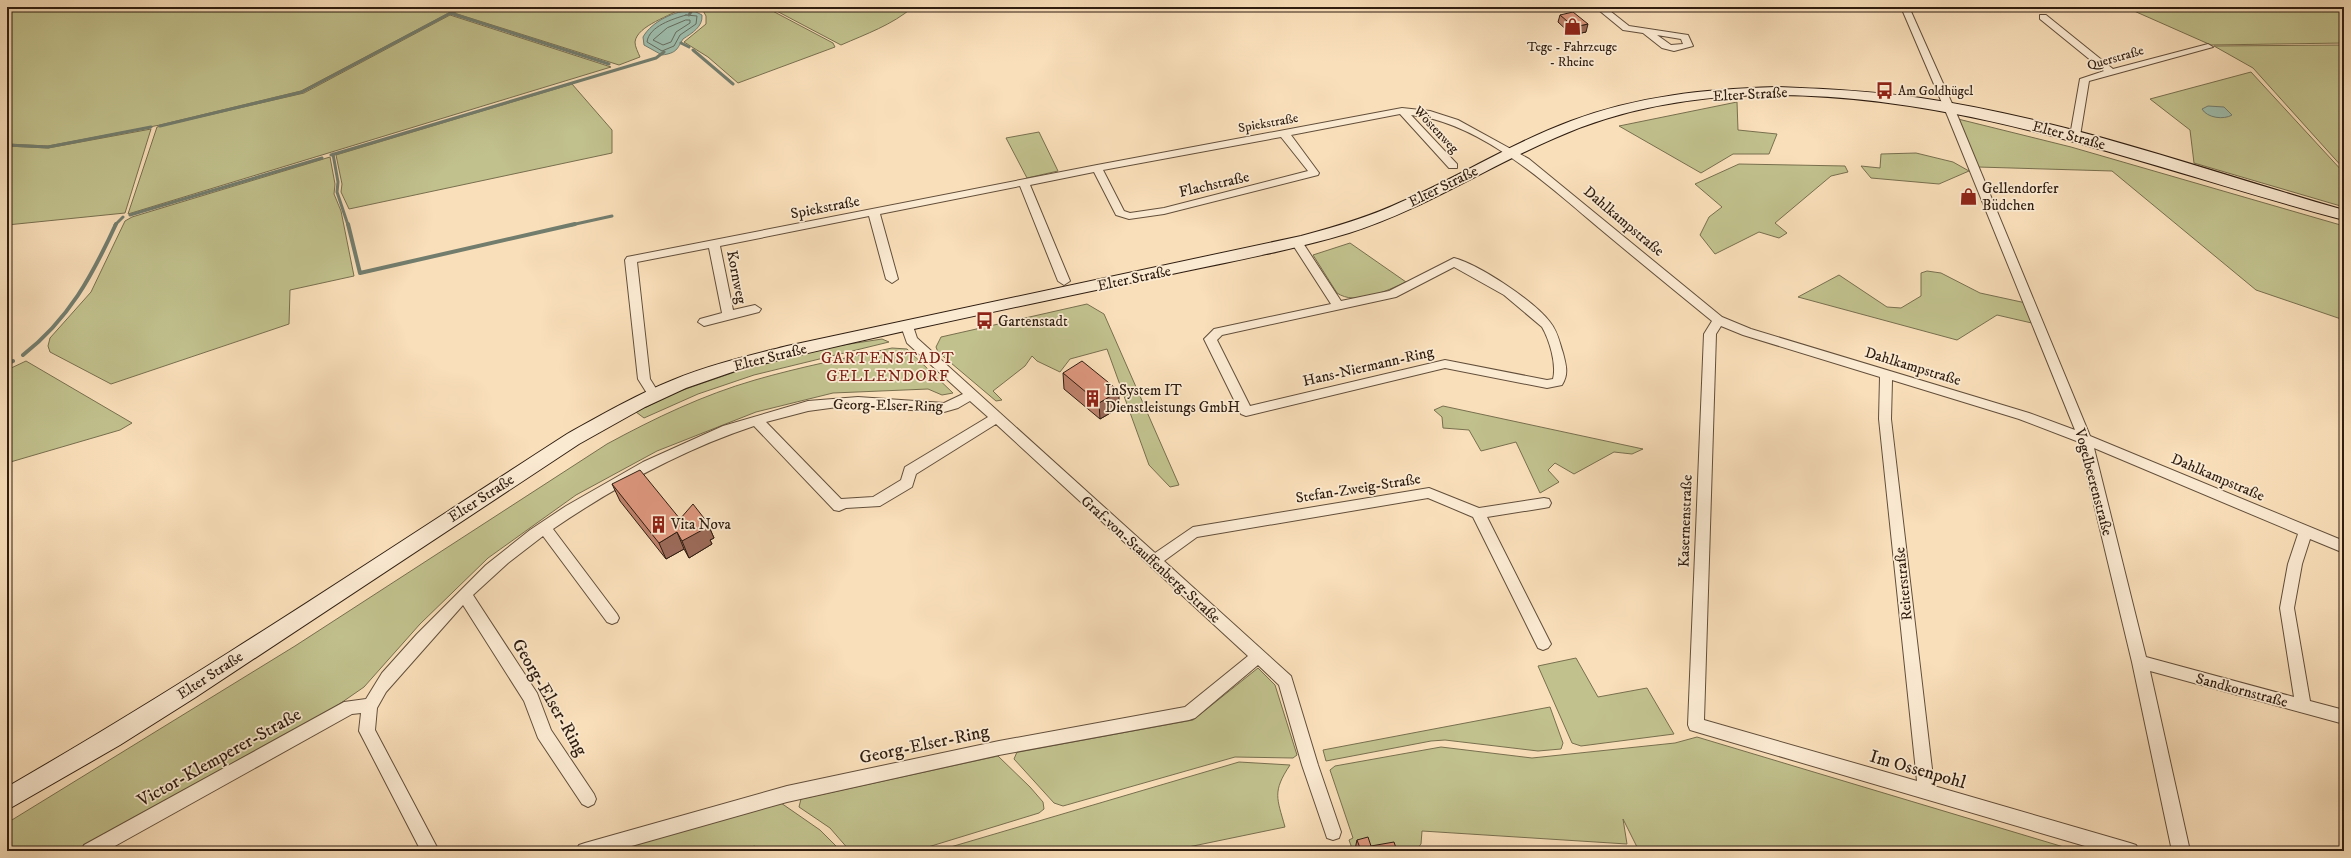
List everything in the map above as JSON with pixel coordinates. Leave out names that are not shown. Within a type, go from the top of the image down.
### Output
[{"type":"main road","name":"Elter Straße","points":[[7,799],[112,738],[188,690],[573,439],[654,395],[690,380],[733,366],[907,326],[1296,242],[1351,227],[1392,211],[1510,153],[1586,120],[1655,103],[1703,96],[1756,92],[1811,92],[1890,98],[1948,107],[2075,136],[2344,215]]},
{"type":"street","points":[[1599,7],[1626,28],[1647,32]]},
{"type":"street","points":[[1905,7],[1948,107]]},
{"type":"street","points":[[2043,17],[2047,23],[2110,71]]},
{"type":"street","name":"Querstraße","points":[[2075,136],[2085,79],[2110,71],[2208,47]]},
{"type":"street","name":"Vogelbeerenstraße","points":[[1948,107],[2085,439],[2140,662],[2181,851]]},
{"type":"street","name":"Spiekstraße","points":[[654,395],[644,379],[631,260],[1024,184],[1097,168],[1402,111],[1430,114],[1454,122],[1510,153]]},
{"type":"street","name":"Wöstenweg","points":[[1402,111],[1453,166]]},
{"type":"street","name":"Flachstraße","points":[[1097,168],[1120,213],[1128,216],[1164,211],[1314,173],[1284,133]]},
{"type":"street","name":"Dahlkampstraße","points":[[1510,153],[1540,172],[1718,320],[1747,332],[2024,416],[2085,439],[2344,547]]},
{"type":"street","points":[[1024,184],[1064,281]]},
{"type":"street","points":[[874,213],[892,279]]},
{"type":"street","points":[[1296,242],[1339,307]]},
{"type":"street","name":"Kornweg","points":[[714,244],[728,315]]},
{"type":"street","name":"Hans-Niermann-Ring","points":[[1454,262],[1466,267],[1519,299],[1551,333],[1562,373],[1558,382],[1548,384],[1445,364],[1246,411],[1210,339],[1218,332],[1339,307],[1392,294],[1454,262]]},
{"type":"street","name":"Kornweg","points":[[704,322],[755,309]]},
{"type":"street","name":"Kasernenstraße","points":[[1696,725],[1710,334],[1718,320]]},
{"type":"street","name":"Graf-von-Stauffenberg-Straße","points":[[907,326],[911,340],[1286,681],[1310,765],[1333,832]]},
{"type":"street","name":"Reiterstraße","points":[[1886,374],[1885,419],[1926,792]]},
{"type":"street","name":"Georg-Elser-Ring","points":[[430,851],[367,731],[366,718],[369,705],[386,680],[464,594],[503,559],[545,528],[639,471],[708,438],[756,420],[809,406],[847,402],[948,408],[971,395]]},
{"type":"street","points":[[756,420],[839,506],[844,503],[875,502],[907,482],[910,471],[996,418]]},
{"type":"street","name":"Stefan-Zweig-Straße","points":[[1154,561],[1193,532],[1429,493],[1478,513]]},
{"type":"street","points":[[1543,644],[1478,513],[1544,503]]},
{"type":"street","points":[[545,528],[612,618]]},
{"type":"street","points":[[2303,706],[2287,608],[2295,564],[2306,531]]},
{"type":"street","name":"Georg-Elser-Ring","points":[[464,594],[531,698],[544,733],[588,799]]},
{"type":"street","name":"Georg-Elser-Ring","points":[[585,851],[795,792],[999,748],[1189,713],[1258,656]]},
{"type":"street","name":"Sandkornstraße","points":[[2140,662],[2344,717]]},
{"type":"street","name":"Victor-Klemperer-Straße","points":[[90,851],[350,707],[369,705]]},
{"type":"street","name":"Im Ossenpohl","points":[[1696,725],[2130,851]]},
{"type":"green space","points":[[7,7],[460,7],[301,91],[160,125],[48,146],[7,144]]},
{"type":"green space","points":[[465,7],[683,7],[648,26],[642,31],[637,36],[635,42],[640,57],[619,65],[454,13]]},
{"type":"green space","points":[[701,7],[765,7],[833,43],[835,47],[738,83],[708,57],[684,42],[706,24],[706,16]]},
{"type":"green space","points":[[769,7],[913,7],[888,24],[841,45]]},
{"type":"green space","points":[[2125,7],[2344,7],[2344,43],[2211,45]]},
{"type":"green space","points":[[450,15],[611,67],[128,214],[157,127],[304,93]]},
{"type":"green space","points":[[2344,45],[2344,169],[2253,68],[2214,46]]},
{"type":"green space","points":[[2251,72],[2344,173],[2344,207],[2194,163],[2190,130],[2150,99]]},
{"type":"green space","points":[[572,84],[612,130],[612,153],[349,209],[341,192],[342,184],[336,155]]},
{"type":"green space","points":[[1737,102],[1738,130],[1777,134],[1769,154],[1733,154],[1701,173],[1619,126]]},
{"type":"green space","points":[[1958,119],[2071,147],[2344,226],[2344,320],[2256,290],[2112,171],[1978,167]]},
{"type":"green space","points":[[151,129],[125,213],[7,225],[7,146],[48,148]]},
{"type":"green space","points":[[1039,132],[1058,171],[1027,178],[1006,138]]},
{"type":"green space","points":[[1916,153],[1953,162],[1969,171],[1939,184],[1871,178],[1861,166],[1880,168],[1881,154]]},
{"type":"green space","points":[[330,157],[335,184],[334,194],[341,211],[354,276],[290,290],[289,324],[111,384],[50,352],[48,346],[50,338],[91,292],[125,221],[132,217]]},
{"type":"green space","points":[[1739,164],[1845,166],[1848,172],[1831,176],[1775,223],[1787,233],[1779,238],[1759,232],[1715,254],[1700,235],[1709,217],[1722,207],[1695,184]]},
{"type":"green space","points":[[1350,243],[1406,282],[1380,293],[1362,298],[1345,297],[1337,293],[1313,255]]},
{"type":"green space","points":[[1927,271],[1941,273],[1980,293],[2026,303],[2036,324],[1997,315],[1957,340],[1798,297],[1839,275],[1887,307],[1901,308],[1921,296],[1921,273]]},
{"type":"green space","points":[[1087,304],[1104,314],[1179,485],[1170,487],[1149,465],[1107,349],[1070,359],[1060,372],[1037,361],[1032,356],[1025,366],[993,391],[1002,400],[996,401],[938,352],[936,347],[941,337]]},
{"type":"green space","points":[[882,339],[889,342],[754,375],[698,394],[644,418],[636,412],[677,392],[758,364],[830,347]]},
{"type":"green space","points":[[892,348],[907,349],[953,393],[942,395],[928,389],[833,393],[756,412],[657,451],[576,495],[488,558],[420,624],[364,687],[338,705],[85,851],[7,851],[7,823],[295,646],[607,444],[680,408],[736,386],[789,371]]},
{"type":"green space","points":[[26,361],[132,423],[120,430],[7,463],[7,370]]},
{"type":"green space","points":[[1443,406],[1643,449],[1632,454],[1614,452],[1574,474],[1555,463],[1548,470],[1559,482],[1540,493],[1516,442],[1481,451],[1469,430],[1443,428],[1442,417],[1434,410]]},
{"type":"green space","points":[[1576,658],[1598,697],[1647,688],[1674,734],[1581,746],[1572,743],[1538,666]]},
{"type":"green space","points":[[1258,668],[1275,685],[1297,755],[1293,758],[1235,757],[1063,806],[1054,803],[1014,759],[1017,752],[1193,720]]},
{"type":"green space","points":[[1550,707],[1563,743],[1561,749],[1538,751],[1445,740],[1431,741],[1326,761],[1323,750]]},
{"type":"green space","points":[[1697,737],[2077,851],[1639,851],[1623,819],[1627,844],[1422,831],[1421,844],[1416,850],[1353,851],[1349,840],[1353,838],[1330,770],[1335,766],[1441,747],[1532,758],[1675,743]]},
{"type":"green space","points":[[998,756],[1030,787],[1043,802],[1044,809],[1039,813],[915,851],[850,851],[830,828],[799,807],[801,799]]},
{"type":"green space","points":[[1239,762],[1290,765],[1280,782],[1278,789],[1278,802],[1285,827],[1169,851],[937,851]]},
{"type":"green space","points":[[781,803],[820,830],[841,851],[765,851],[754,846],[746,851],[602,851]]},
{"type":"water","points":[[692,10],[702,15],[701,23],[683,39],[674,52],[662,55],[644,45],[643,37],[652,26],[664,18],[678,12]]},
{"type":"water","points":[[2208,106],[2224,107],[2232,115],[2229,117],[2220,118],[2212,116],[2204,112],[2202,109]]},
{"type":"building","points":[[1573,12],[1588,24],[1574,27],[1560,15]]},
{"type":"building","points":[[1082,361],[1119,391],[1099,403],[1063,373]]},
{"type":"building","points":[[640,470],[680,519],[693,504],[707,522],[702,524],[706,528],[682,541],[677,532],[659,543],[612,484]]},
{"type":"building","points":[[1368,837],[1371,846],[1394,842],[1397,851],[1346,851],[1360,848],[1357,840]]},
{"type":"waterway","points":[[450,13],[462,7]]},
{"type":"waterway","points":[[689,15],[694,7]]},
{"type":"waterway","points":[[160,126],[302,92],[450,13]]},
{"type":"waterway","points":[[450,13],[609,64]]},
{"type":"waterway","points":[[681,43],[689,47]]},
{"type":"waterway","points":[[693,50],[733,84]]},
{"type":"waterway","points":[[333,154],[656,58],[664,52]]},
{"type":"waterway","points":[[7,145],[48,147],[151,127]]},
{"type":"waterway","points":[[333,154],[338,182],[337,192],[348,225]]},
{"type":"waterway","points":[[130,215],[322,158]]},
{"type":"waterway","points":[[571,225],[612,216]]},
{"type":"waterway","points":[[116,224],[123,217]]},
{"type":"waterway","points":[[23,355],[54,327],[78,296],[98,261],[116,224]]},
{"type":"waterway","points":[[348,224],[360,273],[575,224]]},
{"type":"waterway","points":[[7,364],[13,361]]},
{"type":"place","name":"Tege - Fahrzeuge - Rheine","points":[[1572,27]]},
{"type":"place","name":"Am Goldhügel","points":[[1885,90]]},
{"type":"place","name":"Gellendorfer Büdchen","points":[[1969,197]]},
{"type":"place","name":"Gartenstadt","points":[[985,321]]},
{"type":"place","name":"InSystem IT Dienstleistungs GmbH","points":[[1092,399]]},
{"type":"place","name":"Vita Nova","points":[[658,524]]},
{"type":"district","name":"GARTENSTADT GELLENDORF","points":[[888,366]]}]
